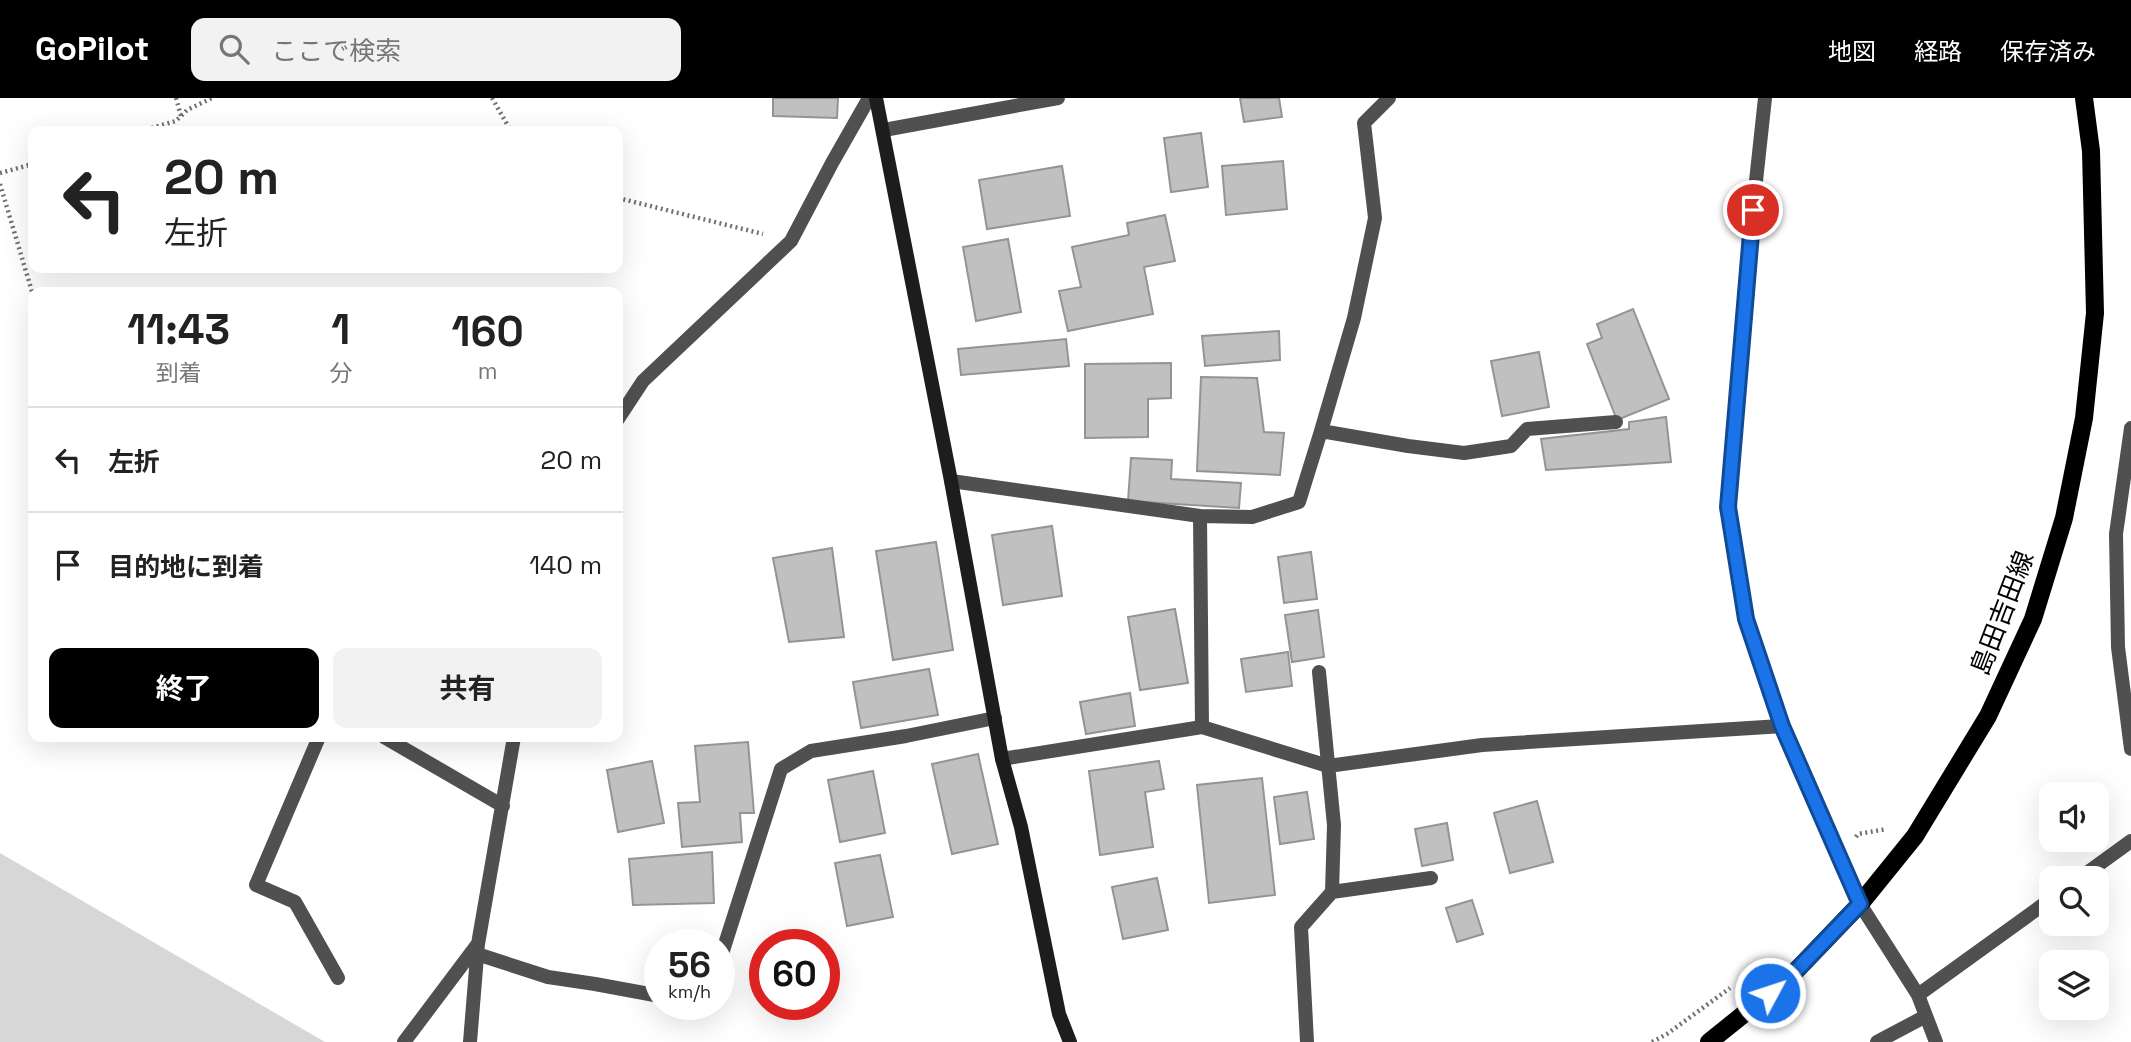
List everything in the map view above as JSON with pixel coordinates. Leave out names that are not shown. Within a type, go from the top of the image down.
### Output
[{"type":"main road","name":"島田吉田線","points":[[1709,1042],[1790,977],[1860,904],[1915,836],[1989,716],[2033,619],[2064,518],[2084,418],[2095,313],[2091,150],[2084,98]]},
{"type":"street","points":[[623,411],[643,380],[791,241],[869,98]]},
{"type":"street","points":[[876,98],[1002,760],[1021,827],[1059,1014],[1070,1042]]},
{"type":"street","points":[[884,130],[1058,98]]},
{"type":"street","points":[[951,481],[1200,516],[1252,517],[1299,502],[1354,318],[1375,218],[1364,123],[1389,98]]},
{"type":"street","points":[[1765,98],[1747,264],[1728,507],[1746,619],[1782,726],[1860,904],[1918,995],[1936,1042]]},
{"type":"street","points":[[1321,430],[1464,453],[1511,446],[1527,429],[1616,422]]},
{"type":"street","points":[[2131,428],[2116,534],[2118,647],[2131,749]]},
{"type":"street","points":[[1200,516],[1202,727]]},
{"type":"street","points":[[1307,1042],[1301,927],[1332,892],[1334,825],[1319,672]]},
{"type":"street","points":[[730,929],[781,769],[811,751],[995,718]]},
{"type":"street","points":[[1002,760],[1202,727],[1328,766],[1482,745],[1782,726]]},
{"type":"street","points":[[317,742],[256,885],[295,902],[338,978]]},
{"type":"street","points":[[393,742],[503,806]]},
{"type":"street","points":[[470,1042],[477,949],[513,742]]},
{"type":"street","points":[[2097,866],[2131,841]]},
{"type":"street","points":[[1332,892],[1432,878]]},
{"type":"street","points":[[1918,995],[2039,908]]},
{"type":"street","points":[[477,949],[548,977],[644,993]]},
{"type":"street","points":[[404,1042],[477,949]]},
{"type":"street","points":[[1877,1042],[1926,1016]]},
{"type":"path","points":[[176,98],[181,116]]},
{"type":"path","points":[[158,126],[176,121],[187,110],[212,98]]},
{"type":"path","points":[[492,98],[508,126]]},
{"type":"path","points":[[0,173],[28,165]]},
{"type":"path","points":[[0,184],[31,287]]},
{"type":"path","points":[[623,199],[791,241]]},
{"type":"path","points":[[1840,857],[1858,834],[1888,828]]},
{"type":"path","points":[[1652,1042],[1667,1034],[1734,984]]},
{"type":"shaded area","points":[[0,853],[325,1042],[0,1042]]},
{"type":"building","points":[[773,98],[838,98],[837,118],[773,116]]},
{"type":"building","points":[[1240,98],[1279,98],[1282,117],[1244,122]]},
{"type":"building","points":[[1201,133],[1208,187],[1171,192],[1164,138]]},
{"type":"building","points":[[1283,161],[1287,209],[1226,215],[1222,166]]},
{"type":"building","points":[[1062,166],[1070,216],[987,229],[979,180]]},
{"type":"building","points":[[1165,215],[1175,261],[1144,267],[1153,314],[1068,331],[1059,291],[1081,287],[1072,247],[1129,235],[1127,223]]},
{"type":"building","points":[[1008,239],[1021,312],[976,321],[963,247]]},
{"type":"building","points":[[1633,309],[1669,399],[1617,420],[1587,344],[1602,338],[1597,324]]},
{"type":"building","points":[[1279,331],[1280,360],[1205,366],[1202,336]]},
{"type":"building","points":[[1066,339],[1069,366],[961,375],[958,349]]},
{"type":"building","points":[[1539,352],[1549,407],[1502,416],[1491,361]]},
{"type":"building","points":[[1171,363],[1171,398],[1148,399],[1148,437],[1085,438],[1085,364]]},
{"type":"building","points":[[1201,377],[1257,378],[1264,432],[1284,433],[1280,475],[1197,471]]},
{"type":"building","points":[[1666,417],[1671,462],[1546,470],[1541,439],[1629,429],[1629,422]]},
{"type":"building","points":[[1131,458],[1172,460],[1171,479],[1241,483],[1239,508],[1128,501]]},
{"type":"building","points":[[1052,526],[1062,596],[1003,605],[992,535]]},
{"type":"building","points":[[936,542],[953,650],[893,660],[876,551]]},
{"type":"building","points":[[832,548],[844,637],[789,642],[773,558]]},
{"type":"building","points":[[1311,552],[1317,599],[1284,603],[1278,557]]},
{"type":"building","points":[[1175,609],[1188,683],[1140,690],[1128,617]]},
{"type":"building","points":[[1318,610],[1324,657],[1292,662],[1285,615]]},
{"type":"building","points":[[1288,652],[1292,686],[1246,692],[1241,659]]},
{"type":"building","points":[[929,669],[938,715],[861,728],[853,682]]},
{"type":"building","points":[[1130,693],[1135,726],[1086,734],[1080,702]]},
{"type":"building","points":[[748,742],[754,813],[740,813],[742,842],[682,847],[678,803],[700,802],[695,746]]},
{"type":"building","points":[[978,754],[998,844],[952,854],[932,764]]},
{"type":"building","points":[[652,761],[664,823],[618,832],[607,770]]},
{"type":"building","points":[[1159,761],[1164,789],[1145,792],[1153,847],[1100,855],[1089,771]]},
{"type":"building","points":[[873,771],[885,833],[840,842],[828,780]]},
{"type":"building","points":[[1262,778],[1275,895],[1209,903],[1197,785]]},
{"type":"building","points":[[1307,792],[1314,839],[1280,844],[1274,797]]},
{"type":"building","points":[[1537,801],[1553,862],[1510,873],[1494,813]]},
{"type":"building","points":[[1447,823],[1453,860],[1422,866],[1415,829]]},
{"type":"building","points":[[712,852],[714,903],[633,905],[629,859]]},
{"type":"building","points":[[880,855],[893,917],[847,926],[835,863]]},
{"type":"building","points":[[1157,878],[1168,930],[1123,939],[1112,887]]},
{"type":"building","points":[[1472,900],[1483,934],[1457,942],[1446,908]]},
{"type":"route","points":[[1753,210],[1728,507],[1746,619],[1782,726],[1860,904],[1790,977],[1770,993]]}]
